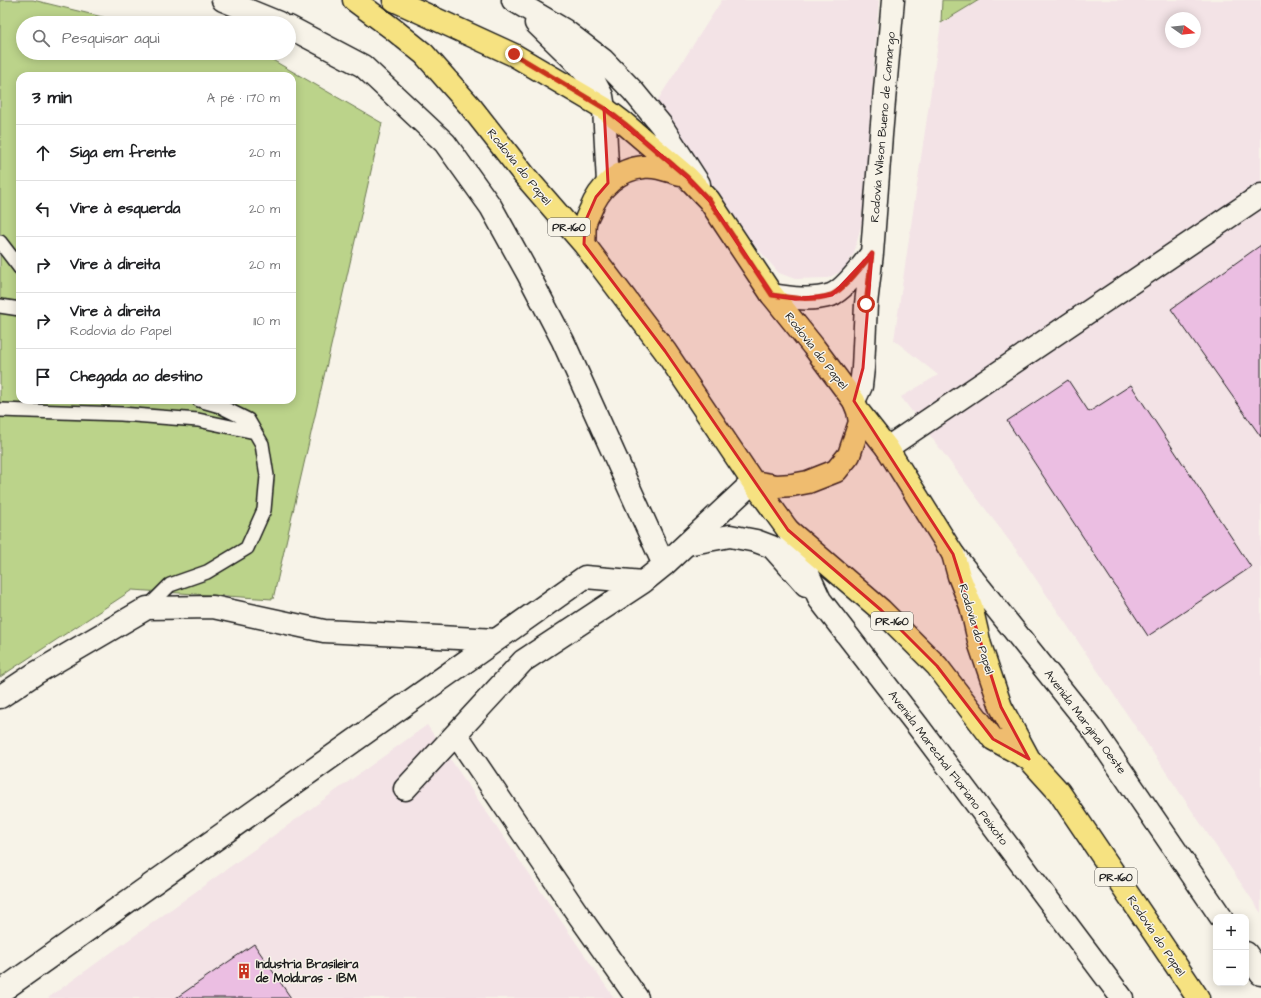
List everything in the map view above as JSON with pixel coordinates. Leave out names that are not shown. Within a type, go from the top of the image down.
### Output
[{"type":"main road","name":"Rodovia do Papel","points":[[354,0],[393,28],[424,54],[471,107],[525,176],[584,244],[665,351],[753,482],[788,530],[881,610],[937,666],[993,739],[1029,759]]},
{"type":"main road","name":"Rodovia do Papel","points":[[394,0],[514,54],[604,108],[687,177],[709,200],[772,295],[888,448],[953,554],[959,576],[971,606],[980,645],[1001,706],[1029,759],[1059,792],[1198,998]]},
{"type":"main road","name":"PR-160","points":[[584,244],[585,222],[596,196],[616,177],[630,169],[645,166],[659,168],[687,177]]},
{"type":"main road","points":[[753,482],[777,486],[792,485],[808,482],[836,471],[849,455],[860,422],[856,406]]},
{"type":"street","points":[[223,0],[262,16]]},
{"type":"street","points":[[513,0],[572,58],[595,83],[602,96],[608,183]]},
{"type":"street","points":[[513,0],[564,30],[603,60],[633,91],[661,125],[709,200]]},
{"type":"street","name":"Rodovia Wilson Bueno de Camargo","points":[[856,406],[861,386],[863,368],[866,304],[872,254],[893,0]]},
{"type":"street","points":[[296,31],[363,66],[445,143],[491,207],[563,341],[664,565]]},
{"type":"street","points":[[888,448],[1261,195]]},
{"type":"street","points":[[772,295],[795,298],[816,298],[832,295],[849,281],[872,254]]},
{"type":"street","points":[[405,789],[523,661],[643,582],[664,565],[753,482]]},
{"type":"street","name":"Avenida Marechal Floriano Peixoto","points":[[788,530],[820,600],[917,725],[1122,998]]},
{"type":"street","points":[[687,544],[730,536],[756,541],[772,547],[820,600]]},
{"type":"street","name":"Avenida Marginal Oeste","points":[[953,554],[1092,728],[1219,914]]},
{"type":"street","points":[[0,992],[585,576],[643,582]]},
{"type":"street","points":[[0,697],[36,673],[147,608],[213,606],[324,631],[496,640]]},
{"type":"street","points":[[456,734],[574,910],[637,998]]},
{"type":"street","points":[[1249,957],[1261,974]]},
{"type":"lane","points":[[0,242],[16,263]]},
{"type":"lane","points":[[0,306],[16,308]]},
{"type":"lane","points":[[147,608],[170,585],[207,572],[247,548],[264,510],[267,476],[262,444],[248,420],[220,406],[213,404]]},
{"type":"lane","points":[[0,410],[122,414],[198,420],[255,432]]},
{"type":"highlighted area","points":[[604,108],[687,177],[709,200],[772,295],[795,299],[832,295],[872,253],[863,368],[854,401],[953,554],[1001,707],[1029,759],[993,739],[937,666],[881,610],[788,530],[665,351],[584,244],[585,222],[596,197],[608,183]]},
{"type":"shaded area","points":[[722,0],[879,0],[862,222],[854,253],[844,270],[828,278],[795,279],[779,273],[726,213],[689,150],[657,101]]},
{"type":"shaded area","points":[[979,0],[1261,0],[1261,913],[1017,551],[901,397],[938,375],[894,340],[941,23]]},
{"type":"shaded area","points":[[427,725],[614,998],[48,998]]},
{"type":"green space","points":[[0,0],[33,0],[98,16],[16,16],[16,60],[272,60],[293,72],[16,72],[16,404],[296,404],[296,74],[382,123],[273,599],[132,590],[0,677]]},
{"type":"green space","points":[[942,0],[979,0],[941,23]]},
{"type":"building","points":[[1261,245],[1261,437],[1171,309]]},
{"type":"building","points":[[1068,380],[1089,412],[1131,385],[1251,567],[1148,636],[1007,421]]},
{"type":"building","name":"Industria Brasileira de Molduras - IBM","points":[[254,944],[291,998],[176,998]]},
{"type":"place","name":"Industria Brasileira de Molduras - IBM","points":[[244,971]]},
{"type":"route","points":[[514,54],[604,108],[687,177],[709,200],[772,295],[795,298],[816,298],[832,295],[849,281],[872,254],[866,304]]}]
